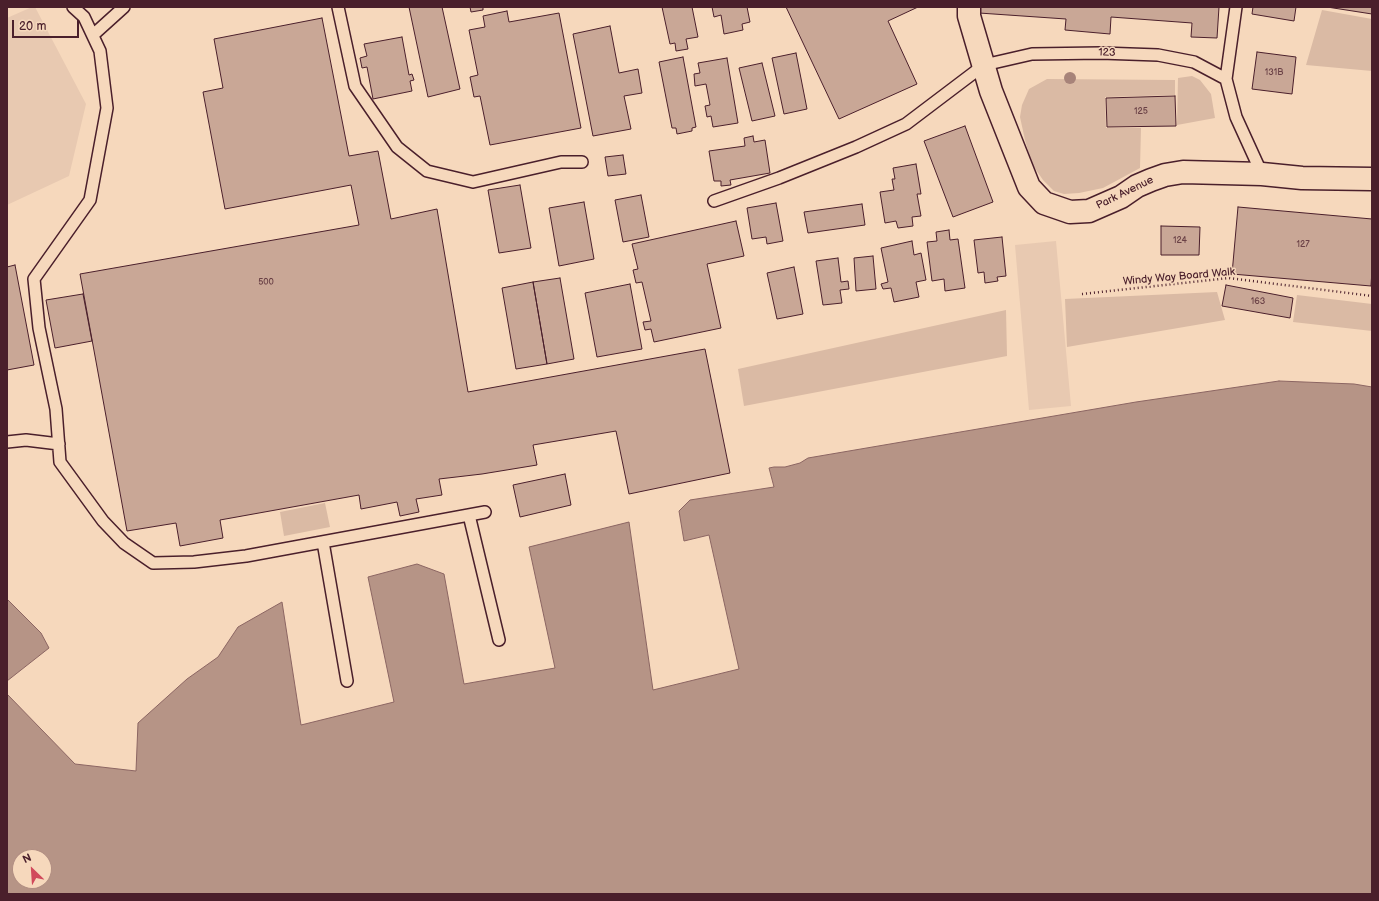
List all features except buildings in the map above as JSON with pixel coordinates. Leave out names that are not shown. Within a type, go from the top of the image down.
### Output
[{"type":"street","name":"Park Avenue","points":[[969,7],[969,16],[992,91],[1029,187],[1044,203],[1070,212],[1089,211],[1144,183],[1165,175],[1183,172],[1262,174],[1302,178],[1372,179]]},
{"type":"lane","points":[[73,7],[84,17],[100,51],[107,108],[90,200],[34,279],[40,328],[56,408],[60,462],[103,521],[124,543],[153,563],[194,562],[246,556],[484,512]]},
{"type":"lane","points":[[93,35],[124,7]]},
{"type":"lane","points":[[338,7],[355,86],[397,147],[427,170],[473,182],[561,162],[582,162]]},
{"type":"lane","points":[[1236,7],[1226,79],[1236,117],[1262,174]]},
{"type":"lane","name":"123","points":[[984,65],[1032,54],[1102,53],[1158,56],[1194,62],[1226,79]]},
{"type":"lane","points":[[714,201],[779,178],[856,147],[906,124],[984,65]]},
{"type":"lane","points":[[7,442],[26,440],[59,444]]},
{"type":"lane","points":[[469,515],[499,640]]},
{"type":"lane","points":[[323,542],[347,681]]},
{"type":"path","name":"Windy Way Board Walk","points":[[1082,294],[1229,278],[1372,296]]},
{"type":"shaded area","points":[[35,7],[86,104],[69,176],[7,205],[7,18]]},
{"type":"shaded area","points":[[1322,10],[1372,19],[1372,71],[1306,65]]},
{"type":"shaded area","points":[[1192,76],[1200,80],[1211,94],[1215,118],[1177,125],[1178,78]]},
{"type":"shaded area","points":[[1047,79],[1175,80],[1175,95],[1105,97],[1106,128],[1141,128],[1140,168],[1103,188],[1079,193],[1064,194],[1054,191],[1043,180],[1032,164],[1020,117],[1022,105],[1029,89]]},
{"type":"shaded area","points":[[1056,241],[1071,406],[1029,410],[1015,245]]},
{"type":"shaded area","points":[[1217,292],[1225,320],[1067,347],[1065,299]]},
{"type":"shaded area","points":[[1297,295],[1372,304],[1372,331],[1293,322]]},
{"type":"shaded area","points":[[1006,310],[1007,356],[744,406],[738,369]]},
{"type":"shaded area","points":[[1279,381],[1354,384],[1372,387],[1372,894],[7,894],[7,694],[75,764],[136,771],[138,723],[187,679],[218,657],[238,627],[282,602],[301,725],[394,702],[368,577],[417,564],[444,574],[464,684],[555,668],[529,547],[629,522],[653,690],[739,669],[709,535],[684,541],[679,511],[690,500],[774,487],[769,468],[785,467],[800,463],[808,458],[1136,402]]},
{"type":"shaded area","points":[[325,503],[330,527],[284,536],[280,512]]},
{"type":"shaded area","points":[[7,599],[41,633],[49,648],[7,681]]}]
